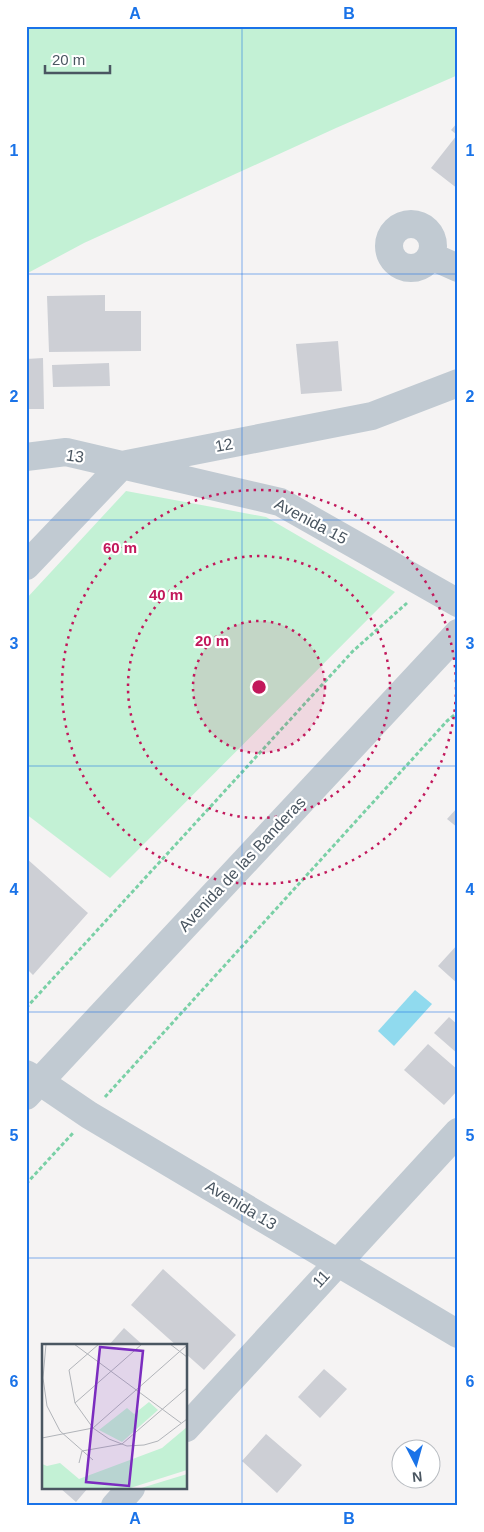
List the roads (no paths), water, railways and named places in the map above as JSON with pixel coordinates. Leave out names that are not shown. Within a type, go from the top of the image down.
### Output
[{"type":"street","points":[[431,256],[458,268]]},
{"type":"street","name":"12","points":[[122,465],[372,416],[458,383]]},
{"type":"street","name":"13","points":[[26,457],[66,452],[122,465]]},
{"type":"street","points":[[26,566],[122,465]]},
{"type":"street","name":"Avenida 15","points":[[122,465],[280,502],[458,603]]},
{"type":"street","name":"Avenida de las Banderas","points":[[31,1084],[458,633]]},
{"type":"street","name":"Avenida 13","points":[[31,1084],[89,1115],[458,1334]]},
{"type":"street","name":"11","points":[[188,1426],[458,1132]]},
{"type":"street","points":[[115,1506],[129,1490]]},
{"type":"water","points":[[415,990],[432,1004],[394,1046],[378,1031]]}]
